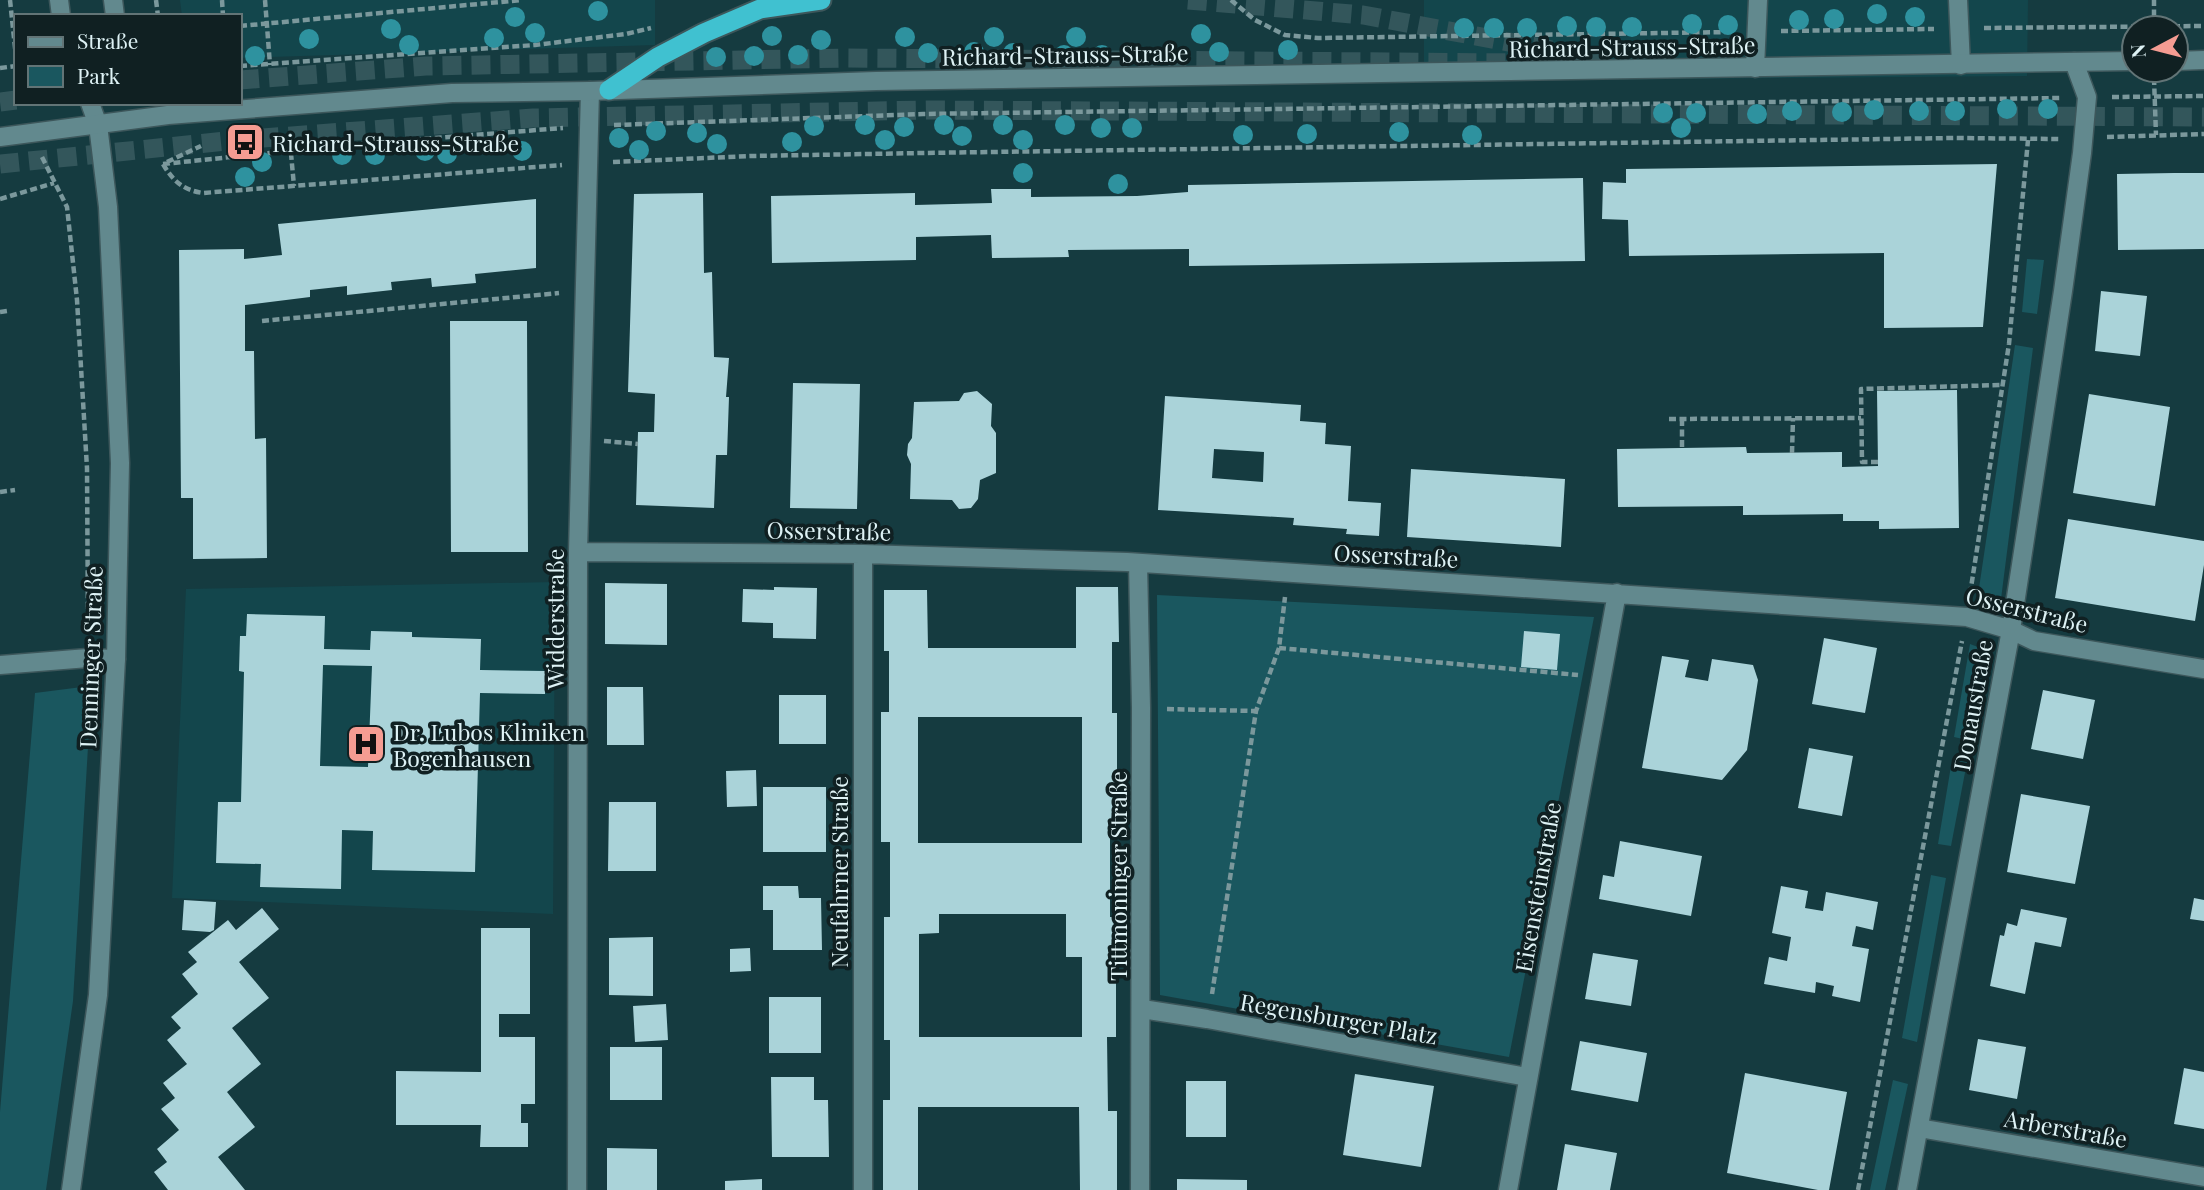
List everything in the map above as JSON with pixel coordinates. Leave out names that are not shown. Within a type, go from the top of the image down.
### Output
[{"type":"highway","points":[[610,90],[658,57],[704,33],[760,9],[821,0]]},
{"type":"street","points":[[1755,68],[1758,0]]},
{"type":"street","points":[[1958,0],[1961,65]]},
{"type":"street","name":"Richard-Strauss-Straße","points":[[0,137],[167,114],[452,93],[890,81],[2120,61]]},
{"type":"street","name":"Donaustraße","points":[[1907,1190],[2011,630],[2059,315],[2084,138],[2087,97],[2074,62]]},
{"type":"street","name":"Widderstraße","points":[[578,1190],[578,552],[590,91]]},
{"type":"street","name":"Denninger Straße","points":[[71,1190],[97,995],[116,659],[120,463],[108,207],[98,125],[91,105]]},
{"type":"street","name":"Denninger Straße","points":[[98,125],[103,105]]},
{"type":"street","name":"Osserstraße","points":[[578,552],[863,554],[1138,563],[1967,617],[2011,630],[2034,641],[2204,668]]},
{"type":"street","name":"Neufahrner Straße","points":[[863,554],[863,1190]]},
{"type":"street","name":"Tittmoninger Straße","points":[[1138,563],[1142,1009],[1140,1190]]},
{"type":"street","name":"Eisensteinstraße","points":[[1508,1190],[1617,593]]},
{"type":"street","points":[[0,665],[88,658],[116,659]]},
{"type":"street","name":"Regensburger Platz","points":[[1142,1009],[1207,1018],[1527,1077]]},
{"type":"street","name":"Arberstraße","points":[[1919,1128],[2204,1177]]},
{"type":"path","points":[[10,0],[14,38]]},
{"type":"path","points":[[265,0],[270,65]]},
{"type":"path","points":[[242,26],[522,0]]},
{"type":"path","points":[[1231,0],[1255,20],[1285,35],[1318,38],[2120,27]]},
{"type":"path","points":[[242,66],[575,41],[661,26]]},
{"type":"path","points":[[2154,84],[2156,135]]},
{"type":"path","points":[[163,164],[290,150],[590,126],[923,114],[2204,96]]},
{"type":"path","points":[[289,130],[294,186]]},
{"type":"path","points":[[163,164],[173,179],[190,191],[203,192],[589,164],[752,156],[1954,138],[2028,140],[2204,134]]},
{"type":"path","points":[[1858,1190],[1967,617],[2009,344],[2028,140]]},
{"type":"path","points":[[163,164],[201,146]]},
{"type":"path","points":[[0,199],[54,183]]},
{"type":"path","points":[[262,321],[563,292]]},
{"type":"path","points":[[0,312],[7,311]]},
{"type":"path","points":[[1878,462],[1862,462],[1861,389],[2002,385]]},
{"type":"path","points":[[1792,453],[1793,418]]},
{"type":"path","points":[[1669,419],[1861,418]]},
{"type":"path","points":[[1682,419],[1682,448]]},
{"type":"path","points":[[600,441],[638,444]]},
{"type":"path","points":[[0,492],[16,490]]},
{"type":"path","points":[[1212,996],[1256,711],[1279,648],[1287,587]]},
{"type":"path","points":[[1279,648],[1601,677]]},
{"type":"path","points":[[1141,708],[1256,711]]},
{"type":"shaded area","points":[[180,0],[655,0],[655,45],[242,58],[242,14],[182,14]]},
{"type":"shaded area","points":[[1424,0],[2028,0],[2027,76],[1424,81]]},
{"type":"shaded area","name":"Dr. Lubos Kliniken Bogenhausen","points":[[555,582],[553,914],[172,898],[186,589]]},
{"type":"green space","points":[[2027,259],[2044,260],[2037,314],[2022,312]]},
{"type":"green space","points":[[2015,345],[2033,348],[2001,599],[1978,595]]},
{"type":"green space","points":[[1157,595],[1594,617],[1509,1057],[1160,995]]},
{"type":"green space","points":[[1970,644],[1986,650],[1972,741],[1954,737]]},
{"type":"green space","points":[[82,687],[91,696],[73,1001],[46,1190],[0,1190],[0,1112],[35,693]]},
{"type":"green space","points":[[1952,760],[1967,762],[1951,846],[1938,844]]},
{"type":"green space","points":[[1931,875],[1946,878],[1917,1042],[1902,1038]]},
{"type":"green space","points":[[1893,1080],[1908,1084],[1885,1190],[1870,1190]]},
{"type":"building","points":[[1997,164],[1983,327],[1884,328],[1884,253],[1629,256],[1628,220],[1602,219],[1603,182],[1626,183],[1626,169]]},
{"type":"building","points":[[2204,173],[2204,249],[2118,250],[2117,174]]},
{"type":"building","points":[[1583,178],[1585,261],[1189,266],[1189,249],[1068,250],[1069,257],[992,258],[991,235],[916,237],[916,260],[772,263],[771,196],[915,193],[915,205],[992,203],[991,189],[1031,189],[1031,197],[1137,196],[1188,192],[1188,185]]},
{"type":"building","points":[[703,193],[704,273],[712,272],[714,357],[729,358],[726,397],[729,397],[727,455],[716,455],[714,508],[636,505],[638,432],[654,432],[655,394],[628,392],[634,194]]},
{"type":"building","points":[[536,199],[536,268],[475,274],[476,283],[432,287],[431,278],[391,282],[392,290],[347,295],[347,286],[310,290],[310,297],[245,305],[245,351],[254,351],[255,439],[266,438],[267,558],[193,559],[193,498],[181,498],[179,250],[244,249],[244,259],[282,255],[278,224]]},
{"type":"building","points":[[2101,291],[2147,296],[2140,356],[2095,351]]},
{"type":"building","points":[[450,321],[527,321],[528,552],[451,552]]},
{"type":"building","points":[[793,383],[860,384],[857,509],[790,508]]},
{"type":"building","points":[[1957,390],[1959,528],[1879,529],[1879,521],[1843,521],[1843,514],[1743,515],[1743,506],[1618,507],[1617,449],[1746,447],[1747,453],[1842,452],[1842,467],[1878,466],[1877,391]]},
{"type":"building","points":[[977,391],[992,404],[991,426],[996,433],[996,473],[980,480],[978,499],[971,508],[959,509],[952,500],[910,499],[911,464],[907,455],[908,444],[912,438],[914,402],[959,401],[964,393]]},
{"type":"building","points":[[2089,394],[2170,407],[2155,506],[2073,493]]},
{"type":"building","points":[[1165,396],[1301,405],[1300,421],[1326,423],[1325,444],[1351,446],[1348,501],[1381,503],[1379,536],[1346,534],[1347,529],[1293,525],[1294,518],[1158,510]],"holes":[[[1214,449],[1264,452],[1263,482],[1212,478]]]},
{"type":"building","points":[[1411,469],[1565,479],[1561,547],[1407,537]]},
{"type":"building","points":[[2068,519],[2204,541],[2204,565],[2195,621],[2055,598]]},
{"type":"building","points":[[605,583],[667,584],[667,645],[605,644]]},
{"type":"building","points":[[774,587],[817,588],[816,639],[773,638],[773,623],[742,622],[743,589],[774,590]]},
{"type":"building","points":[[1076,587],[1118,587],[1119,642],[1112,642],[1112,713],[1117,713],[1117,823],[1110,823],[1110,917],[1116,917],[1116,1037],[1107,1037],[1108,1111],[1117,1111],[1117,1190],[1080,1190],[1079,1107],[918,1107],[918,1190],[883,1190],[883,1100],[890,1100],[890,1040],[884,1040],[884,917],[890,917],[890,842],[881,842],[881,712],[889,712],[889,651],[884,651],[884,590],[927,590],[928,648],[1076,648]],"holes":[[[918,717],[1082,717],[1082,843],[918,843]],[[939,914],[1066,914],[1066,957],[1082,957],[1082,1037],[919,1037],[919,934],[939,933]]]},
{"type":"building","points":[[247,614],[325,616],[324,649],[370,650],[371,631],[412,632],[412,637],[481,639],[480,670],[545,671],[545,694],[480,693],[475,872],[372,870],[373,831],[342,830],[341,889],[260,887],[261,864],[216,863],[218,802],[241,802],[244,672],[239,671],[240,636],[246,636]],"holes":[[[323,665],[372,666],[368,767],[320,766]]]},
{"type":"building","points":[[1524,631],[1560,634],[1557,670],[1521,667]]},
{"type":"building","points":[[1824,638],[1877,648],[1865,713],[1812,704]]},
{"type":"building","points":[[1662,656],[1689,660],[1685,677],[1708,681],[1712,659],[1753,665],[1758,680],[1747,750],[1722,780],[1642,768]]},
{"type":"building","points":[[607,687],[643,687],[644,745],[607,745]]},
{"type":"building","points":[[2043,690],[2095,700],[2083,759],[2031,749]]},
{"type":"building","points":[[779,695],[826,695],[826,744],[779,744]]},
{"type":"building","points":[[1809,748],[1853,756],[1842,816],[1798,808]]},
{"type":"building","points":[[756,770],[757,806],[727,807],[726,771]]},
{"type":"building","points":[[763,787],[826,787],[826,852],[763,852]]},
{"type":"building","points":[[2021,794],[2090,806],[2075,884],[2007,872]]},
{"type":"building","points":[[609,802],[656,802],[656,871],[608,871]]},
{"type":"building","points":[[1620,841],[1702,856],[1691,916],[1599,899],[1603,875],[1614,877]]},
{"type":"building","points":[[763,886],[798,886],[799,898],[821,898],[822,950],[773,950],[773,910],[763,910]]},
{"type":"building","points":[[1781,886],[1808,891],[1805,908],[1823,911],[1826,892],[1878,902],[1873,930],[1856,926],[1852,946],[1869,949],[1860,1002],[1832,996],[1834,986],[1816,982],[1815,993],[1764,984],[1769,957],[1787,961],[1791,937],[1772,933]]},
{"type":"building","points":[[2194,898],[2204,900],[2204,921],[2190,919]]},
{"type":"building","points":[[184,900],[216,902],[214,930],[182,930]]},
{"type":"building","points":[[262,908],[279,929],[239,962],[269,998],[232,1028],[261,1064],[227,1092],[255,1127],[218,1157],[245,1190],[168,1190],[154,1172],[167,1162],[157,1149],[179,1130],[161,1109],[175,1098],[163,1083],[187,1064],[167,1040],[181,1028],[171,1017],[198,994],[182,974],[197,962],[188,952],[228,920],[236,930]]},
{"type":"building","points":[[2021,909],[2067,918],[2061,947],[2035,942],[2025,994],[1990,986],[2000,935],[2004,936],[2007,923],[2017,926]]},
{"type":"building","points":[[481,928],[530,928],[530,1014],[499,1014],[499,1037],[535,1037],[535,1104],[521,1104],[521,1123],[528,1123],[528,1147],[480,1147],[481,1125],[396,1125],[396,1071],[481,1072]]},
{"type":"building","points":[[653,937],[653,996],[609,995],[609,938]]},
{"type":"building","points":[[750,948],[751,971],[730,972],[730,949]]},
{"type":"building","points":[[1593,953],[1638,960],[1631,1006],[1585,999]]},
{"type":"building","points":[[769,997],[821,997],[821,1053],[769,1053]]},
{"type":"building","points":[[666,1004],[668,1040],[635,1042],[633,1006]]},
{"type":"building","points":[[1978,1039],[2026,1047],[2017,1099],[1969,1090]]},
{"type":"building","points":[[1580,1041],[1647,1053],[1638,1102],[1571,1090]]},
{"type":"building","points":[[610,1047],[662,1047],[662,1100],[610,1100]]},
{"type":"building","points":[[2184,1068],[2204,1072],[2204,1129],[2174,1124]]},
{"type":"building","points":[[1745,1073],[1847,1092],[1829,1190],[1727,1173]]},
{"type":"building","points":[[1355,1074],[1434,1086],[1421,1167],[1343,1155]]},
{"type":"building","points":[[771,1077],[814,1077],[814,1100],[828,1100],[829,1157],[772,1157]]},
{"type":"building","points":[[1186,1081],[1226,1081],[1226,1137],[1186,1137]]},
{"type":"building","points":[[1565,1144],[1617,1153],[1610,1190],[1557,1190]]},
{"type":"building","points":[[607,1148],[657,1149],[657,1190],[607,1190]]},
{"type":"building","points":[[762,1179],[762,1190],[725,1190],[725,1181]]},
{"type":"building","points":[[1177,1179],[1247,1180],[1247,1190],[1177,1190]]},
{"type":"tunnel","points":[[1188,0],[1363,15],[1622,63]]},
{"type":"tunnel","points":[[242,80],[426,66],[847,58],[1523,63]]},
{"type":"tunnel","points":[[0,102],[14,100]]},
{"type":"tunnel","points":[[0,164],[236,140],[533,118],[926,110],[2204,117]]},
{"type":"place","name":"Richard-Strauss-Straße","points":[[245,142]]},
{"type":"place","name":"Dr. Lubos Kliniken Bogenhausen","points":[[366,744]]}]
